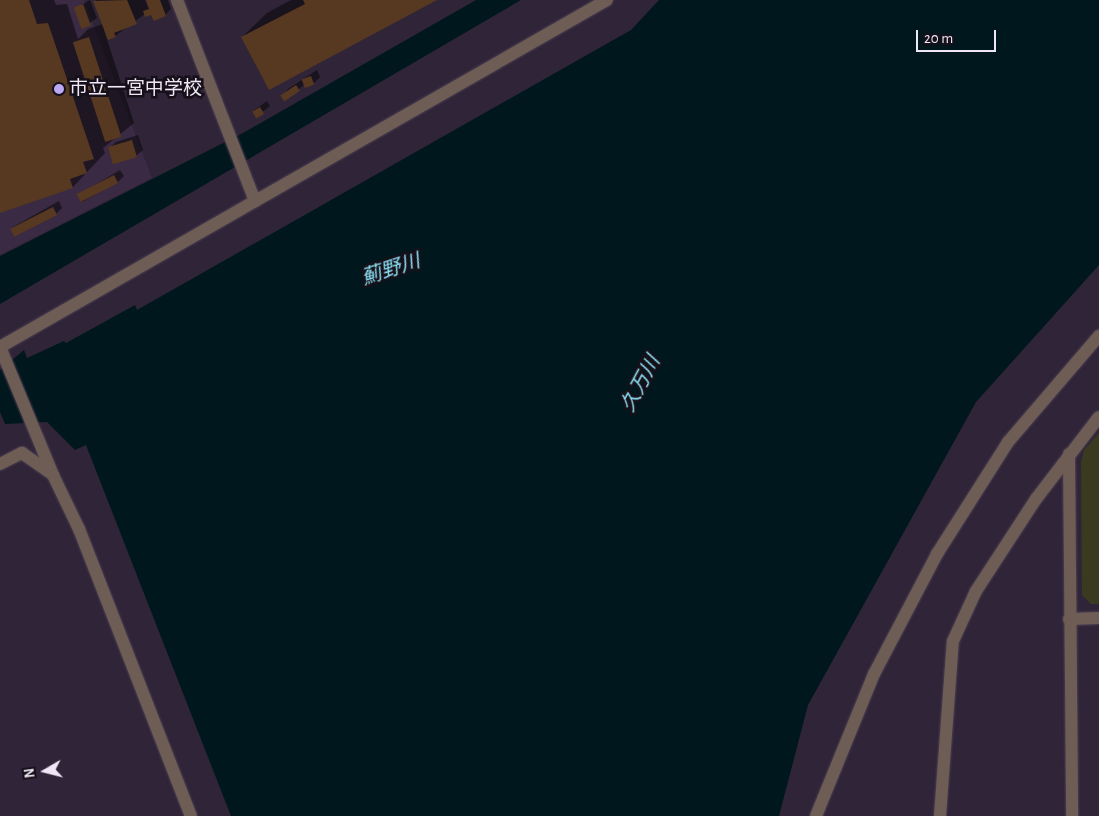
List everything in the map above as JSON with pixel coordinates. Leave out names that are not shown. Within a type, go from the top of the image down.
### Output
[{"type":"street","points":[[177,0],[255,201]]},
{"type":"street","points":[[191,816],[79,529],[53,475],[45,449],[0,347],[607,0]]},
{"type":"street","points":[[816,816],[874,674],[937,554],[1008,442],[1099,336]]},
{"type":"street","points":[[940,816],[953,641],[976,591],[1068,454],[1099,417]]},
{"type":"street","points":[[0,464],[22,452],[53,475]]},
{"type":"street","points":[[1068,454],[1072,816]]},
{"type":"street","points":[[1069,619],[1099,618]]},
{"type":"shaded area","name":"市立一宮中学校","points":[[0,0],[84,0],[152,178],[0,255]]},
{"type":"green space","points":[[1099,433],[1099,604],[1091,604],[1082,595],[1081,462],[1084,450]]},
{"type":"water","points":[[476,0],[521,0],[0,304],[0,256],[243,133]]},
{"type":"water","points":[[659,0],[1099,0],[1099,265],[976,402],[808,705],[779,816],[231,816],[86,445],[75,450],[47,422],[5,424],[0,412],[0,370],[24,350],[27,358],[64,341],[66,343],[135,305],[137,310],[631,30]]},
{"type":"building","points":[[0,0],[29,0],[37,24],[48,23],[94,159],[83,162],[87,173],[70,179],[73,188],[0,213]]},
{"type":"building","points":[[127,0],[137,24],[114,33],[116,37],[108,40],[93,1]]},
{"type":"building","points":[[146,0],[160,0],[166,16],[154,21],[151,15],[145,17],[143,11],[149,9]]},
{"type":"building","points":[[303,0],[437,0],[269,90],[241,37],[305,4]]},
{"type":"building","points":[[83,4],[91,26],[81,29],[74,7]]},
{"type":"building","points":[[89,37],[121,137],[105,142],[73,42]]},
{"type":"building","points":[[311,76],[314,84],[305,88],[302,80]]},
{"type":"building","points":[[296,85],[300,91],[284,101],[280,96]]},
{"type":"building","points":[[260,107],[264,114],[256,118],[252,112]]},
{"type":"building","points":[[132,140],[137,157],[113,164],[108,147]]},
{"type":"building","points":[[114,175],[118,183],[81,202],[77,194]]},
{"type":"building","points":[[53,207],[57,215],[14,237],[10,229]]},
{"type":"place","name":"市立一宮中学校","points":[[59,89]]},
{"type":"water label","name":"薊野川","points":[[391,270]]},
{"type":"water label","name":"久万川","points":[[641,384]]}]
